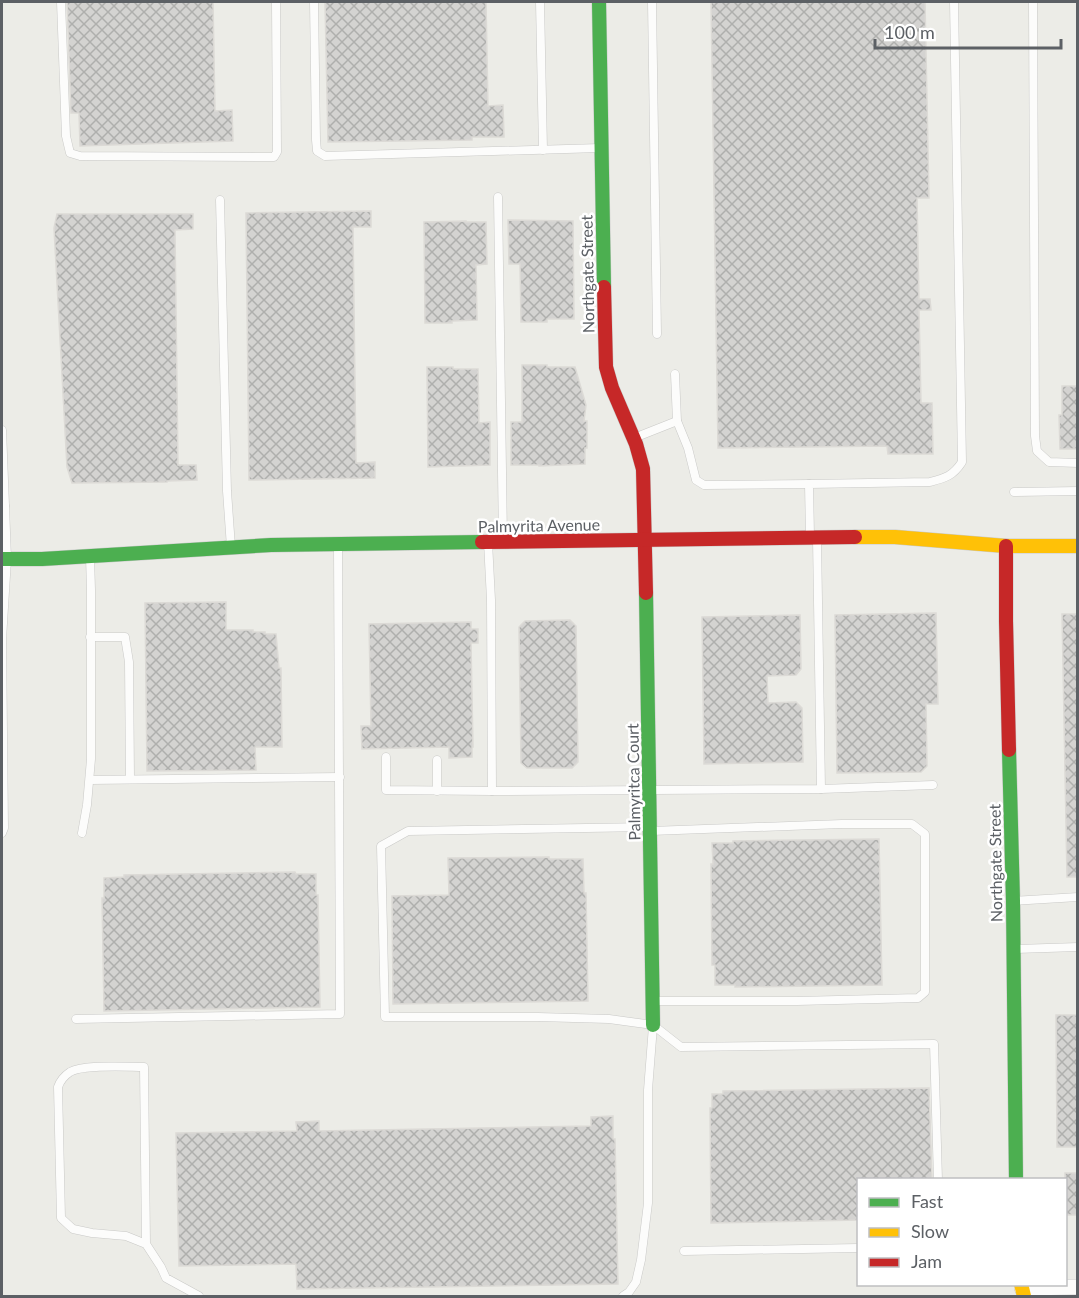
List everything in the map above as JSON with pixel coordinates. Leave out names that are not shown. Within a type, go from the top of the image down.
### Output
[{"type":"street","name":"Northgate Street","points":[[599,2],[606,367],[612,388],[634,438],[643,469],[645,540]]},
{"type":"street","name":"Palmyrita Avenue","points":[[4,559],[338,544],[814,537],[895,537],[1006,546],[1077,546]]},
{"type":"street","name":"Palmyritca Court","points":[[645,540],[653,1024]]},
{"type":"street","name":"Northgate Street","points":[[1006,546],[1016,1178]]},
{"type":"street","points":[[1023,1290],[1077,1287]]},
{"type":"lane","points":[[61,2],[66,136],[70,153],[80,156],[274,157],[277,152],[276,2]]},
{"type":"lane","points":[[314,2],[316,140],[317,151],[325,156],[602,148]]},
{"type":"lane","points":[[540,2],[543,150]]},
{"type":"lane","points":[[652,2],[657,334]]},
{"type":"lane","points":[[675,374],[677,421],[688,448],[696,480],[704,485],[930,482],[948,477],[956,471],[962,462],[954,2]]},
{"type":"lane","points":[[1033,2],[1036,452],[1048,462],[1077,463]]},
{"type":"lane","points":[[498,197],[504,542]]},
{"type":"lane","points":[[220,200],[227,491],[231,548]]},
{"type":"lane","points":[[634,438],[677,421]]},
{"type":"lane","points":[[2,430],[4,559],[2,639],[4,828],[2,833]]},
{"type":"lane","points":[[809,484],[814,537],[821,789]]},
{"type":"lane","points":[[1014,492],[1077,491]]},
{"type":"lane","points":[[488,542],[491,600],[492,791]]},
{"type":"lane","points":[[76,1019],[340,1014],[338,544]]},
{"type":"lane","points":[[82,833],[90,780],[92,725],[90,556]]},
{"type":"lane","points":[[90,637],[125,637],[129,662],[130,779]]},
{"type":"lane","points":[[386,757],[386,790],[821,789],[933,785]]},
{"type":"lane","points":[[437,760],[437,790]]},
{"type":"lane","points":[[90,780],[340,777]]},
{"type":"lane","points":[[653,1001],[918,998],[926,992],[925,834],[912,824],[408,831],[381,846],[385,1017],[609,1019],[653,1024],[681,1047],[934,1044],[938,1178]]},
{"type":"lane","points":[[1013,901],[1077,897]]},
{"type":"lane","points":[[1013,949],[1077,947]]},
{"type":"lane","points":[[623,1296],[636,1282],[648,1203],[648,1090],[653,1024]]},
{"type":"lane","points":[[146,1244],[126,1236],[73,1229],[61,1218],[58,1087],[61,1080],[72,1071],[92,1067],[144,1067],[146,1244],[166,1278],[199,1296]]},
{"type":"lane","points":[[684,1251],[857,1248]]},
{"type":"building","points":[[67,2],[213,2],[215,111],[232,110],[233,141],[80,146],[79,113],[71,113]]},
{"type":"building","points":[[325,2],[486,2],[488,106],[503,105],[504,137],[472,137],[472,140],[328,142]]},
{"type":"building","points":[[711,2],[925,2],[929,198],[917,198],[919,299],[930,299],[931,310],[919,310],[921,403],[932,403],[933,454],[888,454],[887,446],[718,448]]},
{"type":"building","points":[[371,211],[371,227],[353,227],[356,463],[375,462],[375,478],[249,480],[246,213]]},
{"type":"building","points":[[57,214],[193,214],[193,229],[175,230],[178,465],[196,465],[197,480],[72,483],[67,467],[54,228]]},
{"type":"building","points":[[508,220],[573,221],[574,319],[521,322],[520,264],[509,264]]},
{"type":"building","points":[[424,222],[486,222],[487,264],[476,265],[477,320],[425,323]]},
{"type":"building","points":[[522,365],[575,367],[586,405],[585,464],[511,465],[511,422],[522,422]]},
{"type":"building","points":[[427,367],[478,369],[479,423],[490,422],[490,465],[428,467]]},
{"type":"building","points":[[1062,386],[1077,386],[1077,449],[1060,449],[1059,415],[1062,415]]},
{"type":"building","points":[[226,602],[226,630],[253,630],[253,632],[276,634],[279,668],[281,668],[282,747],[255,747],[256,770],[147,771],[145,603]]},
{"type":"building","points":[[936,613],[938,704],[926,704],[927,766],[921,772],[837,773],[835,615]]},
{"type":"building","points":[[1062,614],[1077,614],[1077,877],[1067,877]]},
{"type":"building","points":[[800,615],[801,669],[796,675],[767,676],[768,703],[796,702],[802,708],[803,762],[704,764],[702,617]]},
{"type":"building","points":[[570,620],[576,626],[578,762],[572,768],[527,768],[521,763],[519,627],[525,621]]},
{"type":"building","points":[[471,622],[471,629],[478,629],[478,643],[471,643],[472,757],[449,758],[449,747],[362,749],[361,726],[371,726],[369,624]]},
{"type":"building","points":[[879,839],[882,985],[735,987],[735,985],[715,985],[715,965],[712,965],[712,843]]},
{"type":"building","points":[[549,857],[549,859],[583,859],[584,893],[586,893],[588,1001],[393,1004],[392,896],[449,895],[448,858]]},
{"type":"building","points":[[295,872],[296,874],[316,874],[320,1007],[104,1011],[102,898],[104,898],[104,878],[124,877],[124,875]]},
{"type":"building","points":[[1056,1015],[1077,1015],[1077,1147],[1057,1147]]},
{"type":"building","points":[[929,1088],[932,1178],[857,1178],[857,1220],[711,1223],[710,1108],[712,1108],[712,1094],[723,1094],[723,1091]]},
{"type":"building","points":[[613,1116],[618,1284],[297,1289],[296,1264],[179,1266],[176,1133],[297,1131],[296,1122],[319,1121],[319,1131],[591,1126],[591,1117]]},
{"type":"building","points":[[1065,1173],[1077,1173],[1077,1215],[1067,1215],[1067,1178],[1065,1178]]},
{"type":"traffic: fast","points":[[599,2],[604,287]]},
{"type":"traffic: fast","points":[[2,559],[42,559],[271,545],[482,542]]},
{"type":"traffic: fast","points":[[646,593],[653,1025]]},
{"type":"traffic: fast","points":[[1009,750],[1016,1178]]},
{"type":"traffic: slow","points":[[855,537],[895,537],[1006,546],[1078,546]]},
{"type":"traffic: slow","points":[[1022,1286],[1024,1296]]},
{"type":"traffic: jam","points":[[604,287],[606,367],[612,388],[636,444],[643,469],[646,593]]},
{"type":"traffic: jam","points":[[482,542],[855,537]]},
{"type":"traffic: jam","points":[[1006,546],[1009,750]]}]
